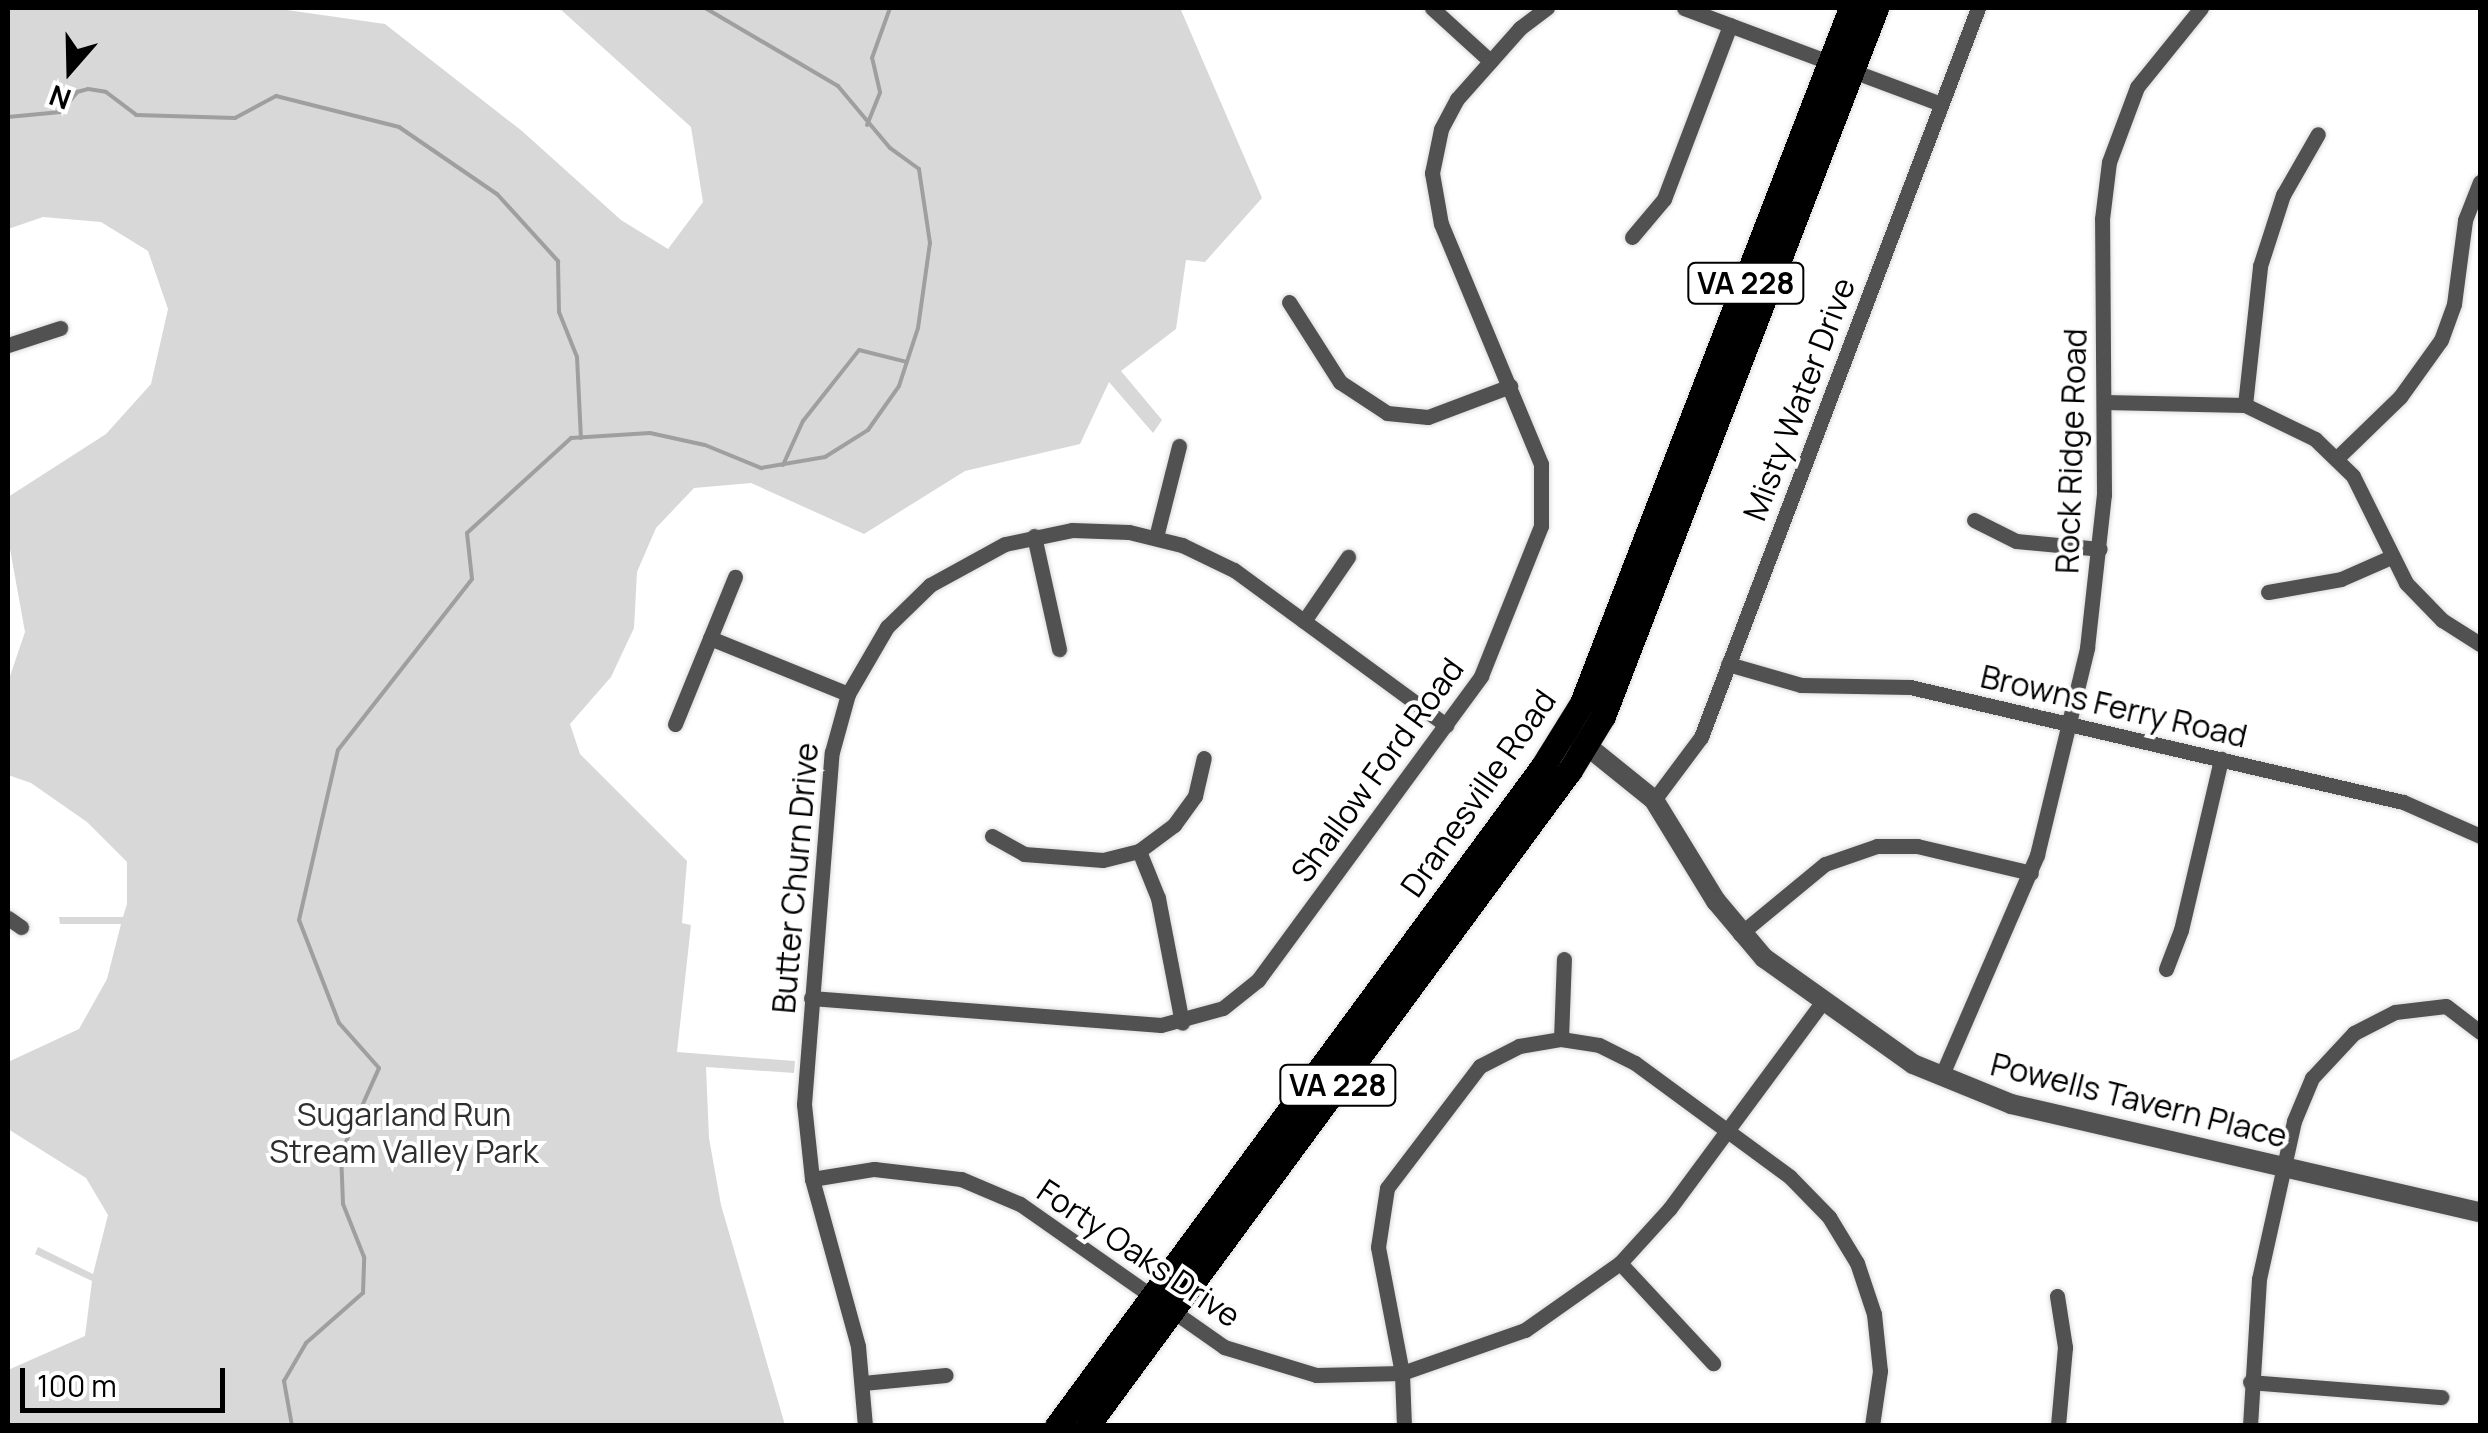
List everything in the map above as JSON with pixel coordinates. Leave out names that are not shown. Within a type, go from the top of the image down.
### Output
[{"type":"main road","name":"Dranesville Road","points":[[1842,66],[1851,8]]},
{"type":"main road","name":"Dranesville Road","points":[[1057,1426],[1160,1306],[1576,737],[1603,658],[1842,66],[1876,8]]},
{"type":"main road","name":"Dranesville Road","points":[[1088,1426],[1160,1306]]},
{"type":"street","points":[[1432,8],[1490,61]]},
{"type":"street","name":"Shallow Ford Road","points":[[811,998],[1182,1023],[1224,1008],[1258,980],[1446,725],[1493,654],[1541,526],[1541,464],[1441,224],[1433,188],[1441,129],[1490,61],[1547,8]]},
{"type":"street","points":[[1684,8],[1941,104]]},
{"type":"street","name":"Misty Water Drive","points":[[1654,800],[1694,750],[1978,8]]},
{"type":"street","name":"Rock Ridge Road","points":[[1941,1078],[2031,873],[2070,724],[2100,550],[2104,402],[2102,219],[2109,162],[2137,88],[2200,8]]},
{"type":"street","points":[[1632,236],[1664,199],[1730,25]]},
{"type":"street","points":[[2245,405],[2264,251],[2282,195],[2318,134]]},
{"type":"street","points":[[2338,458],[2400,397],[2441,340],[2454,304],[2465,220],[2480,182]]},
{"type":"street","points":[[1289,302],[1340,382],[1387,414],[1428,416],[1510,386]]},
{"type":"street","points":[[8,346],[60,328]]},
{"type":"street","points":[[2104,402],[2245,405],[2292,424],[2338,458],[2368,501],[2391,557],[2418,598],[2480,644]]},
{"type":"street","points":[[1156,537],[1179,446]]},
{"type":"street","points":[[1974,520],[2016,542],[2100,550]]},
{"type":"street","name":"Butter Churn Drive","points":[[865,1426],[863,1384],[850,1308],[812,1179],[804,1104],[832,752],[848,694],[887,627],[930,585],[978,555],[1034,536],[1102,529],[1156,537],[1234,570],[1446,725]]},
{"type":"street","points":[[1034,536],[1059,649]]},
{"type":"street","points":[[1304,621],[1348,556]]},
{"type":"street","points":[[2268,592],[2341,579],[2391,557]]},
{"type":"street","points":[[675,724],[734,577]]},
{"type":"street","points":[[710,638],[848,694]]},
{"type":"street","name":"Browns Ferry Road","points":[[1728,664],[1801,686],[1910,687],[2403,802],[2480,836]]},
{"type":"street","name":"Powells Tavern Place","points":[[1576,737],[1654,800],[1740,934],[1821,1004],[1941,1078],[2011,1104],[2480,1212]]},
{"type":"street","points":[[992,836],[1024,854],[1103,860],[1139,851],[1174,825],[1195,796],[1204,758]]},
{"type":"street","points":[[2166,969],[2181,930],[2221,759]]},
{"type":"street","points":[[1740,934],[1825,864],[1877,846],[1917,846],[2031,873]]},
{"type":"street","points":[[1139,851],[1158,898],[1182,1023]]},
{"type":"street","points":[[1561,1039],[1564,960]]},
{"type":"street","name":"Forty Oaks Drive","points":[[812,1179],[874,1169],[961,1179],[1020,1204],[1160,1306],[1224,1347],[1284,1369],[1345,1377],[1402,1373],[1525,1330],[1620,1263],[1727,1131],[1821,1004]]},
{"type":"street","points":[[2250,1426],[2259,1280],[2284,1168],[2312,1078],[2354,1033],[2395,1012],[2434,1004],[2459,1011],[2480,1032]]},
{"type":"street","points":[[1404,1426],[1402,1373],[1378,1247],[1388,1188],[1480,1066],[1518,1046],[1561,1039],[1616,1052],[1811,1196],[1857,1263],[1879,1342],[1872,1426]]},
{"type":"street","points":[[1620,1263],[1713,1363]]},
{"type":"street","points":[[2057,1296],[2065,1347],[2058,1426]]},
{"type":"street","points":[[863,1384],[946,1376]]},
{"type":"street","points":[[2250,1382],[2441,1397]]},
{"type":"green space","name":"Sugarland Run Stream Valley Park","points":[[8,8],[273,8],[385,24],[522,131],[621,220],[668,249],[703,202],[691,127],[559,8],[1181,10],[1262,198],[1205,262],[1186,260],[1176,329],[1121,371],[1162,420],[1153,433],[1109,382],[1080,444],[965,471],[864,534],[751,483],[694,488],[656,528],[637,572],[634,628],[611,677],[570,724],[580,754],[687,861],[682,923],[691,925],[677,1052],[795,1061],[794,1073],[706,1067],[709,1138],[721,1205],[785,1425],[8,1425],[8,1370],[85,1336],[92,1281],[35,1254],[38,1247],[93,1274],[108,1215],[86,1178],[8,1129],[8,1062],[79,1029],[107,979],[121,924],[60,924],[59,917],[123,917],[127,904],[127,862],[87,822],[31,783],[8,775],[8,682],[25,632],[8,538],[8,497],[106,434],[151,384],[168,309],[148,251],[101,222],[43,217],[8,229]]},
{"type":"waterway","points":[[292,1426],[284,1381],[306,1343],[363,1293],[364,1257],[343,1204],[341,1153],[379,1068],[339,1023],[299,920],[338,750],[472,579],[467,533],[571,438],[650,433],[705,445],[761,468],[825,457],[868,430],[899,386],[918,328],[930,243],[919,169],[890,148],[838,86],[705,8]]},
{"type":"waterway","points":[[867,125],[880,92],[872,58],[890,8]]},
{"type":"waterway","points":[[8,117],[61,112],[77,92],[88,89],[106,92],[136,115],[235,118],[276,96],[399,127],[497,194],[558,261],[559,312],[577,357],[581,438]]},
{"type":"waterway","points":[[783,465],[803,421],[859,350],[907,362]]}]
